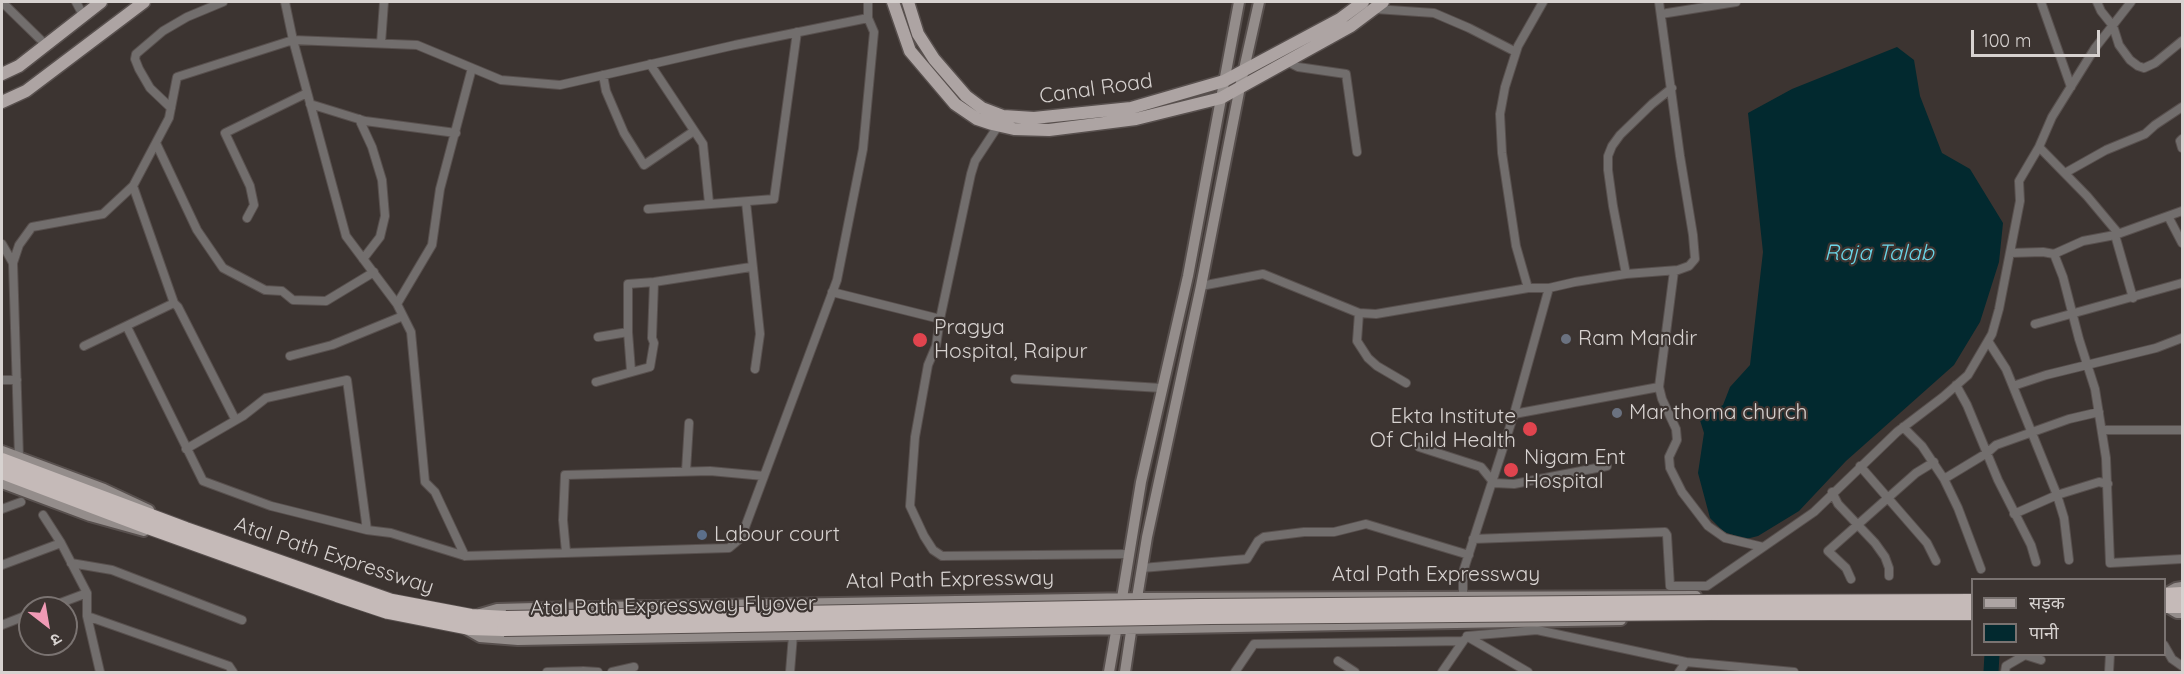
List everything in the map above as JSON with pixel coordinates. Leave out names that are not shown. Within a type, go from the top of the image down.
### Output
[{"type":"highway","points":[[2,460],[132,515]]},
{"type":"highway","points":[[2,472],[132,515]]},
{"type":"highway","name":"Atal Path Expressway","points":[[132,515],[392,601],[467,622]]},
{"type":"highway","points":[[2166,595],[2182,594]]},
{"type":"highway","points":[[1784,607],[1971,601]]},
{"type":"highway","points":[[2166,606],[2182,606]]},
{"type":"highway","points":[[1784,607],[1971,613]]},
{"type":"highway","name":"Atal Path Expressway Flyover","points":[[467,622],[505,624],[1210,617],[1784,607]]},
{"type":"main road","points":[[2,74],[19,66],[101,2]]},
{"type":"main road","points":[[2,102],[26,91],[144,2]]},
{"type":"main road","points":[[893,2],[910,51],[955,104],[977,119],[1001,121],[1014,129],[1049,130],[1136,119],[1221,98],[1351,26],[1379,5]]},
{"type":"main road","name":"Canal Road","points":[[908,2],[918,34],[945,72],[966,96],[1001,121],[1131,108],[1224,81],[1340,19],[1362,2]]},
{"type":"street","points":[[2,2],[46,45]]},
{"type":"street","points":[[76,2],[83,15]]},
{"type":"street","points":[[171,108],[150,88],[139,69],[135,59],[136,54],[163,31],[187,16],[223,2]]},
{"type":"street","points":[[285,2],[293,40],[346,236],[397,304],[411,332],[425,482],[435,492],[465,556]]},
{"type":"street","points":[[381,43],[384,2]]},
{"type":"street","points":[[127,327],[203,481],[271,506],[367,530],[391,533],[465,556],[729,548],[741,537],[837,280],[863,150],[874,32],[868,18],[868,2]]},
{"type":"street","points":[[1109,672],[1131,535],[1161,388],[1188,276],[1239,2]]},
{"type":"street","points":[[1125,672],[1147,537],[1259,2]]},
{"type":"street","points":[[1528,288],[1516,246],[1502,153],[1500,114],[1504,87],[1516,52],[1543,2]]},
{"type":"street","points":[[1201,286],[1263,274],[1359,313],[1376,314],[1528,288],[1549,288],[1626,274],[1674,271],[1689,266],[1695,259],[1659,2]]},
{"type":"street","points":[[1661,14],[1736,2]]},
{"type":"street","points":[[2041,2],[2071,87]]},
{"type":"street","points":[[2097,2],[2130,60],[2144,68],[2155,63],[2182,42]]},
{"type":"street","points":[[1473,539],[1665,532],[1670,586],[1707,586],[1814,512],[1903,427],[1968,375],[1988,341],[1999,309],[2020,201],[2019,181],[2039,147],[2052,117],[2095,48],[2131,2]]},
{"type":"street","points":[[1379,5],[1434,13],[1516,52]]},
{"type":"street","points":[[19,458],[13,263],[19,245],[32,226],[103,214],[133,186],[169,118],[177,77],[293,40],[417,45],[501,80],[560,85],[868,18]]},
{"type":"street","points":[[648,209],[774,199],[797,32]]},
{"type":"street","points":[[1288,62],[1298,67],[1346,74],[1357,152]]},
{"type":"street","points":[[650,64],[703,144],[709,203]]},
{"type":"street","points":[[397,304],[432,246],[440,189],[472,68]]},
{"type":"street","points":[[603,75],[606,90],[624,133],[644,165],[694,130]]},
{"type":"street","points":[[1626,274],[1613,206],[1608,156],[1620,135],[1672,88]]},
{"type":"street","points":[[247,218],[254,205],[250,186],[225,133],[307,93]]},
{"type":"street","points":[[310,104],[360,119],[456,133]]},
{"type":"street","points":[[2065,174],[2106,150],[2145,134],[2182,107]]},
{"type":"street","points":[[360,119],[382,180],[385,216],[380,237],[363,259]]},
{"type":"street","points":[[1001,121],[975,161],[971,174],[936,346],[928,365],[915,437],[910,506],[916,522],[933,550],[942,556],[1128,554]]},
{"type":"street","points":[[2182,139],[2180,141],[2182,148]]},
{"type":"street","points":[[156,143],[197,230],[223,268],[265,290],[282,291],[293,300],[326,301],[374,272]]},
{"type":"street","points":[[2039,147],[2087,196],[2116,234],[2133,298]]},
{"type":"street","points":[[133,186],[174,303],[235,419]]},
{"type":"street","points":[[746,202],[751,267],[755,283],[760,334],[755,369]]},
{"type":"street","points":[[2010,253],[2054,254],[2083,241],[2169,218],[2182,211]]},
{"type":"street","points":[[2169,218],[2182,243]]},
{"type":"street","points":[[2,244],[13,263]]},
{"type":"street","points":[[2054,254],[2063,277],[2095,389],[2108,484],[2110,563],[2182,559]]},
{"type":"street","points":[[632,371],[628,332],[628,284],[751,267]]},
{"type":"street","points":[[1674,271],[1659,387],[1676,429],[1677,440],[1669,457],[1670,468],[1682,492],[1708,526],[1725,538],[1763,547]]},
{"type":"street","points":[[596,382],[650,367],[654,343],[652,338],[654,282]]},
{"type":"street","points":[[2036,324],[2182,283]]},
{"type":"street","points":[[1463,596],[1463,572],[1514,414],[1549,288]]},
{"type":"street","points":[[832,292],[940,319]]},
{"type":"street","points":[[84,346],[174,303]]},
{"type":"street","points":[[1359,313],[1357,341],[1368,358],[1406,383]]},
{"type":"street","points":[[290,356],[332,345],[403,316]]},
{"type":"street","points":[[598,337],[628,332]]},
{"type":"street","points":[[2013,386],[2182,339]]},
{"type":"street","points":[[1988,341],[2006,369],[2057,495],[2064,518],[2069,560]]},
{"type":"street","points":[[1015,379],[1161,388]]},
{"type":"street","points":[[2,380],[17,380]]},
{"type":"street","points":[[186,449],[243,416],[266,399],[347,380],[367,530]]},
{"type":"street","points":[[1956,385],[1967,405],[2014,514],[2031,545],[2036,562]]},
{"type":"street","points":[[1514,414],[1659,387]]},
{"type":"street","points":[[1944,479],[1996,445],[2069,419],[2099,412]]},
{"type":"street","points":[[686,471],[689,423]]},
{"type":"street","points":[[1903,427],[1922,446],[1944,479],[1958,508],[1981,569]]},
{"type":"street","points":[[2102,430],[2182,429]]},
{"type":"street","points":[[1419,447],[1480,467],[1492,481],[1514,484],[1607,466]]},
{"type":"street","points":[[2,451],[132,501],[184,534]]},
{"type":"street","points":[[1851,579],[1846,568],[1828,551],[1916,473],[1934,462]]},
{"type":"street","points":[[1860,466],[1927,543],[1936,561]]},
{"type":"street","points":[[566,552],[563,520],[565,475],[710,471],[764,476]]},
{"type":"street","points":[[2014,514],[2057,495],[2099,482],[2108,484]]},
{"type":"street","points":[[2,483],[90,516],[127,527],[184,534]]},
{"type":"street","points":[[1833,492],[1838,504],[1875,543],[1885,557],[1889,576]]},
{"type":"street","points":[[2,509],[21,502]]},
{"type":"street","points":[[43,515],[61,543],[87,593],[87,616],[100,672]]},
{"type":"street","points":[[1142,568],[1247,559],[1258,541],[1264,537],[1304,532],[1334,532],[1366,524],[1469,555]]},
{"type":"street","points":[[1131,535],[1147,537]]},
{"type":"street","points":[[2,565],[61,543]]},
{"type":"street","points":[[71,563],[112,570],[242,620]]},
{"type":"street","points":[[2166,594],[2182,587]]},
{"type":"street","points":[[78,596],[87,593]]},
{"type":"street","name":"Atal Path Expressway","points":[[1662,595],[1784,607],[1689,619],[518,640],[480,637],[467,622],[497,609],[1122,598],[1662,595]]},
{"type":"street","points":[[2166,607],[2182,613]]},
{"type":"street","points":[[87,616],[229,666],[234,672]]},
{"type":"street","points":[[2,625],[18,619]]},
{"type":"street","points":[[1234,672],[1254,644],[1465,639],[1537,630],[1686,662],[1794,672]]},
{"type":"street","points":[[790,672],[794,635]]},
{"type":"street","points":[[1443,672],[1465,639]]},
{"type":"street","points":[[1465,639],[1528,672]]},
{"type":"street","points":[[2166,648],[2172,659],[2182,666]]},
{"type":"street","points":[[2005,672],[2006,666],[2023,656]]},
{"type":"street","points":[[2028,656],[2041,660]]},
{"type":"street","points":[[2109,672],[2110,656]]},
{"type":"street","points":[[1338,661],[1355,672]]},
{"type":"street","points":[[1679,672],[1686,662]]},
{"type":"street","points":[[612,672],[634,667]]},
{"type":"street","points":[[547,672],[598,672]]},
{"type":"water","name":"Raja Talab","points":[[1897,47],[1914,60],[1920,96],[1942,153],[1970,169],[2003,223],[1999,262],[1980,322],[1954,365],[1846,461],[1799,511],[1758,536],[1746,539],[1724,532],[1710,518],[1698,473],[1704,433],[1699,417],[1723,405],[1730,387],[1750,365],[1763,252],[1748,113],[1792,89]]},
{"type":"waterway","points":[[1991,672],[1992,656]]},
{"type":"place","name":"Ram Mandir","points":[[1566,339]]},
{"type":"place","name":"Pragya Hospital, Raipur","points":[[920,340]]},
{"type":"place","name":"Mar thoma church","points":[[1617,413]]},
{"type":"place","name":"Ekta Institute Of Child Health","points":[[1530,429]]},
{"type":"place","name":"Nigam Ent Hospital","points":[[1511,470]]},
{"type":"place","name":"Labour court","points":[[702,535]]}]
